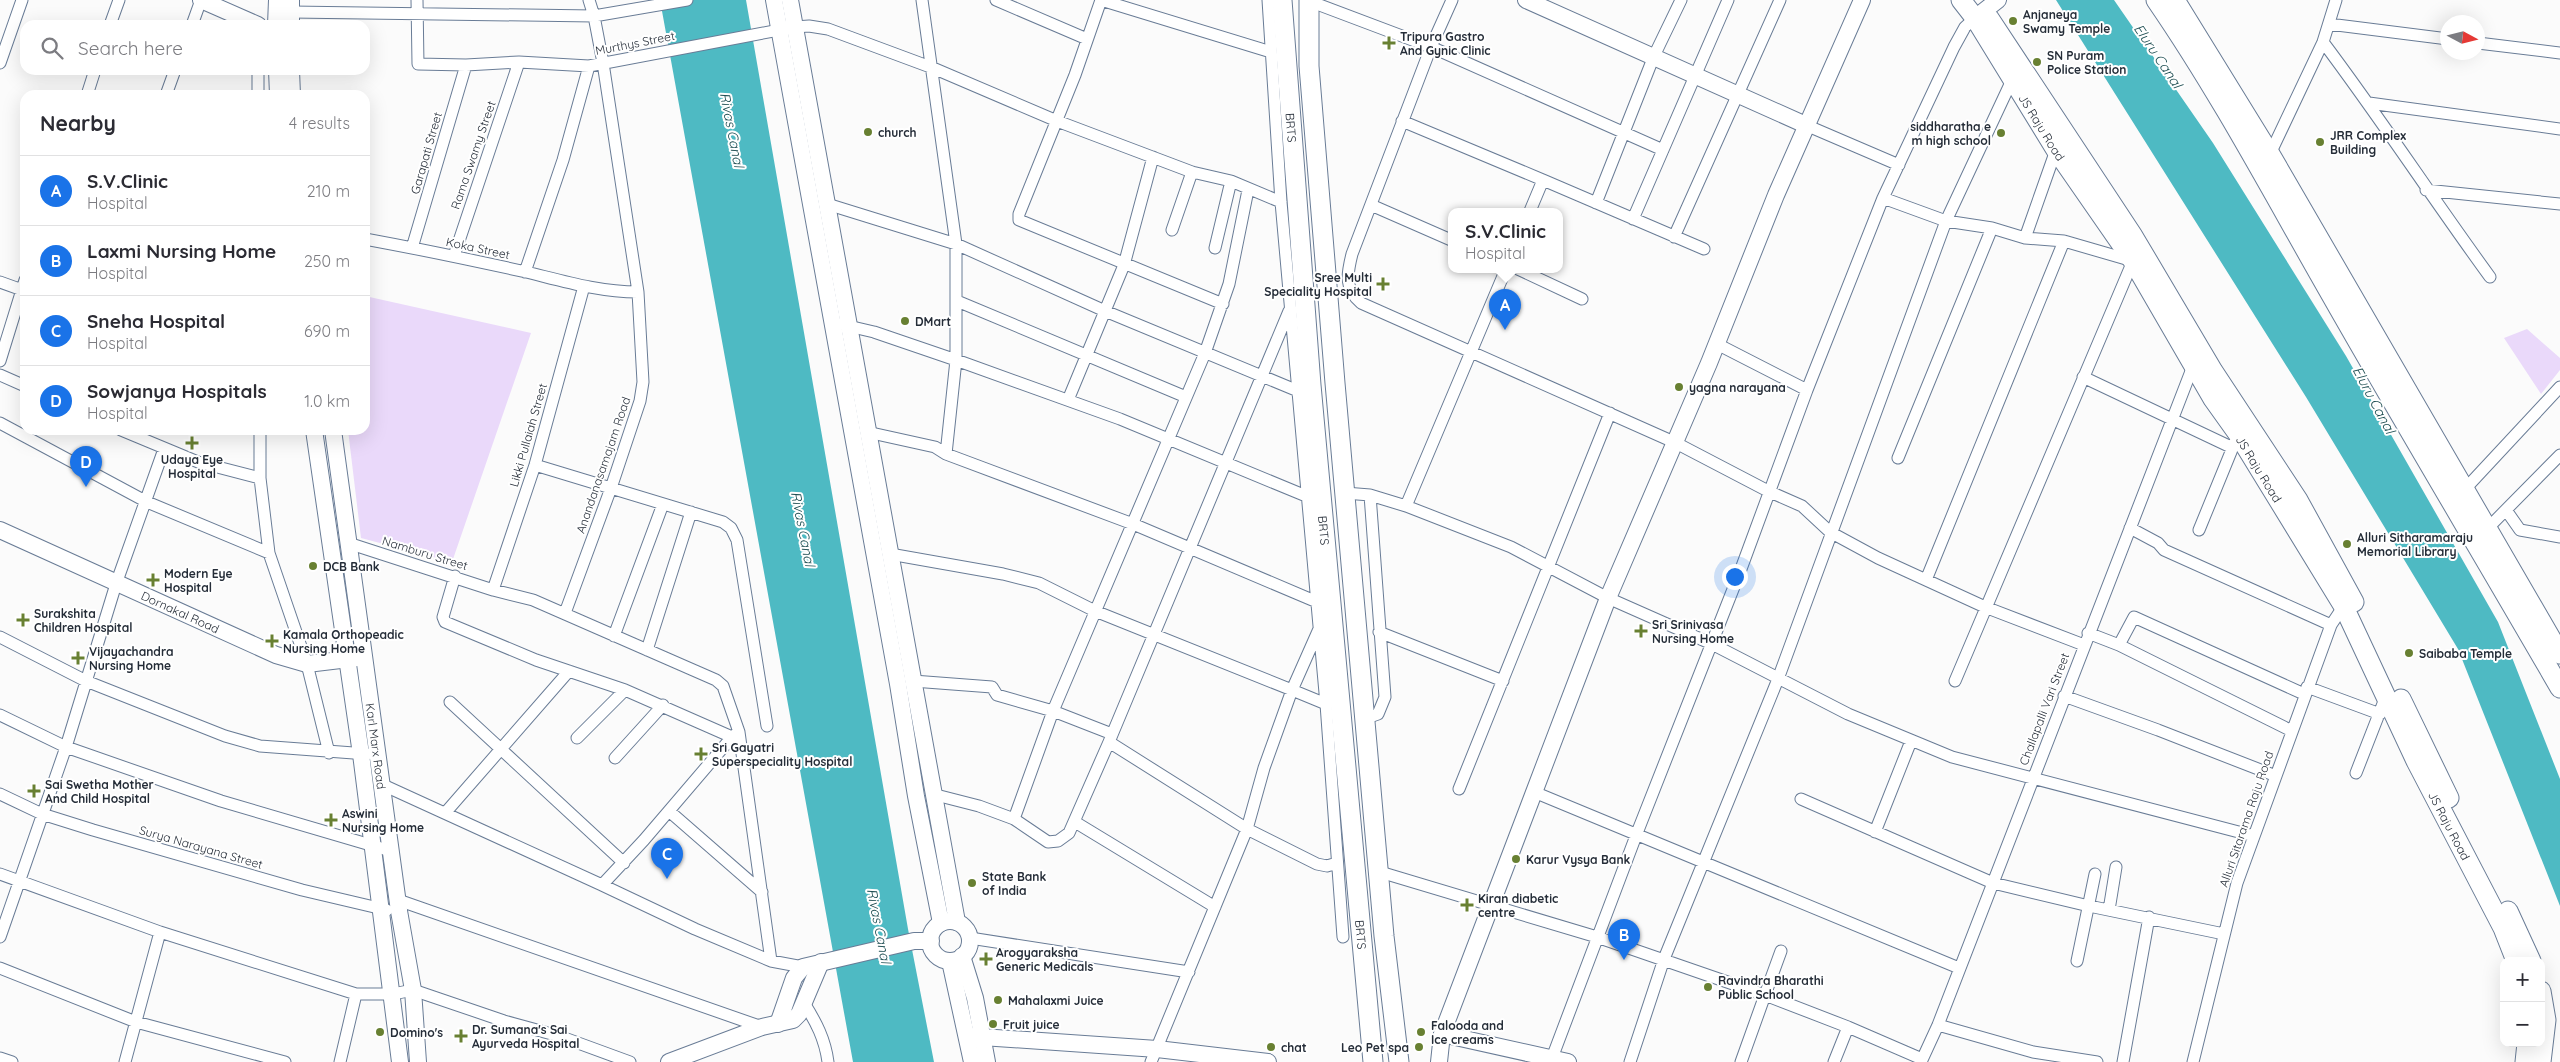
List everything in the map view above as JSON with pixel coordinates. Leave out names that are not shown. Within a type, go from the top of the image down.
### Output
[{"type":"main road","name":"BRTS","points":[[1282,0],[1286,78],[1311,375],[1373,1062]]},
{"type":"main road","points":[[1309,0],[1309,66],[1364,719],[1380,872],[1384,936],[1399,1062]]},
{"type":"main road","name":"JS Raju Road","points":[[1961,0],[1984,7],[2133,236],[2213,372],[2298,500],[2346,600],[2471,844],[2515,922],[2529,957]]},
{"type":"main road","points":[[2156,0],[2185,42],[2279,202],[2560,688]]},
{"type":"main road","points":[[2175,0],[2270,154],[2466,488],[2560,654]]},
{"type":"main road","name":"JS Raju Road","points":[[1984,7],[2012,80],[2056,150],[2133,261],[2235,441],[2346,600],[2386,696],[2416,761],[2503,928],[2514,957]]},
{"type":"main road","points":[[2541,1062],[2546,1020],[2543,1002]]},
{"type":"main road","points":[[2525,1062],[2527,1047]]},
{"type":"street","points":[[0,63],[22,0]]},
{"type":"street","points":[[112,20],[119,0]]},
{"type":"street","points":[[194,20],[201,0],[247,20]]},
{"type":"street","points":[[276,0],[276,20]]},
{"type":"street","points":[[417,0],[418,15]]},
{"type":"street","name":"Anandanasamajam Road","points":[[565,613],[611,488],[640,401],[643,382],[638,292],[603,63],[589,0]]},
{"type":"street","points":[[291,12],[594,16],[687,0]]},
{"type":"street","points":[[774,0],[787,28],[827,204],[841,324],[867,432],[936,795],[949,922]]},
{"type":"street","points":[[790,0],[787,28],[841,324],[916,796],[949,922]]},
{"type":"street","points":[[922,0],[933,68],[956,244],[956,360],[946,454]]},
{"type":"street","points":[[996,0],[1087,39]]},
{"type":"street","points":[[1222,304],[1019,220],[1019,214],[1057,121],[1101,0],[1272,52]]},
{"type":"street","points":[[1268,0],[1281,202],[1306,496],[1318,602],[1343,937]]},
{"type":"street","points":[[1309,0],[1431,47],[1663,150]]},
{"type":"street","points":[[1452,0],[1431,47],[1352,254],[1347,274],[1348,289],[1352,296],[1361,303],[1470,353],[1676,443],[1768,491],[1802,506],[1830,532],[1926,580],[1985,607],[2084,645]]},
{"type":"street","points":[[1526,0],[1654,56],[1736,95],[1899,165]]},
{"type":"street","points":[[1596,203],[1654,56],[1681,0]]},
{"type":"street","points":[[1633,219],[1728,0]]},
{"type":"street","points":[[1674,237],[1780,0]]},
{"type":"street","points":[[1439,1062],[1442,1034],[1608,598],[1676,443],[1776,195],[1862,0]]},
{"type":"street","points":[[2270,154],[2323,42],[2336,0]]},
{"type":"street","points":[[1442,1034],[1560,1060],[1597,937],[1712,644],[1807,390],[1883,198],[1954,47],[1965,27],[1984,7]]},
{"type":"street","name":"Murthys Street","points":[[418,15],[418,64],[519,62],[590,66],[787,28],[809,26],[828,29],[933,68],[1057,121],[1153,158],[1192,172],[1231,181],[1248,190],[1281,202]]},
{"type":"street","points":[[2329,24],[2440,38]]},
{"type":"street","points":[[2323,42],[2369,103],[2426,190],[2490,277]]},
{"type":"street","points":[[2485,44],[2560,54]]},
{"type":"street","name":"Rama Swamy Street","points":[[454,256],[519,62]]},
{"type":"street","name":"Garapati Street","points":[[412,248],[466,64]]},
{"type":"street","points":[[525,272],[563,160],[590,66]]},
{"type":"street","points":[[89,90],[93,75]]},
{"type":"street","points":[[168,90],[173,75]]},
{"type":"street","points":[[258,75],[258,90]]},
{"type":"street","points":[[277,75],[278,90]]},
{"type":"street","points":[[291,75],[292,90]]},
{"type":"street","points":[[1630,1062],[1664,959],[1778,680],[1830,532],[1946,221],[2012,80]]},
{"type":"street","points":[[2369,103],[2560,129]]},
{"type":"street","points":[[1402,121],[1704,249]]},
{"type":"street","points":[[2025,238],[2056,150]]},
{"type":"street","points":[[1068,400],[1124,265],[1153,158]]},
{"type":"street","points":[[1172,230],[1192,172]]},
{"type":"street","points":[[1531,208],[1543,180]]},
{"type":"street","points":[[1215,248],[1231,181]]},
{"type":"street","points":[[1014,819],[1053,711],[1205,353],[1236,255],[1248,190]]},
{"type":"street","points":[[2426,190],[2560,204]]},
{"type":"street","points":[[1883,198],[1946,221],[1992,228],[2025,238],[2064,241],[2133,261],[1955,681]]},
{"type":"street","points":[[827,204],[956,244],[1105,312],[1298,391]]},
{"type":"street","points":[[1371,204],[1448,239]]},
{"type":"street","points":[[1898,458],[1992,228]]},
{"type":"street","name":"Koka Street","points":[[370,240],[454,256],[584,286],[617,292],[638,292]]},
{"type":"street","points":[[1926,580],[2064,241]]},
{"type":"street","points":[[1406,506],[1504,273]]},
{"type":"street","points":[[1527,273],[1582,299]]},
{"type":"street","points":[[0,282],[20,286]]},
{"type":"street","name":"Likki Pullaiah Street","points":[[493,590],[535,465],[584,286]]},
{"type":"street","points":[[0,361],[20,299]]},
{"type":"street","points":[[957,301],[1186,397]]},
{"type":"street","points":[[936,795],[980,806],[1014,819],[1048,842],[1058,841],[1068,833],[1075,822],[1290,309]]},
{"type":"street","points":[[841,324],[956,360],[1068,400],[1306,496]]},
{"type":"street","points":[[1717,344],[1807,390]]},
{"type":"street","name":"Challapalli Vari Street","points":[[1922,1060],[1938,1024],[2032,777],[2174,419],[2193,366]]},
{"type":"street","points":[[0,375],[20,384]]},
{"type":"street","points":[[2083,377],[2174,419],[2235,441],[2198,530]]},
{"type":"street","points":[[2466,488],[2560,387]]},
{"type":"street","points":[[1459,789],[1610,413]]},
{"type":"street","points":[[0,423],[20,434]]},
{"type":"street","points":[[867,432],[935,447],[946,454],[1133,524],[1318,602]]},
{"type":"street","points":[[22,435],[147,502],[270,554]]},
{"type":"street","points":[[133,435],[198,462],[260,478]]},
{"type":"street","points":[[260,435],[260,478],[270,554],[307,664],[329,753]]},
{"type":"street","name":"Karl Marx Road","points":[[315,435],[393,994],[400,1062]]},
{"type":"street","name":"Karl Marx Road","points":[[334,435],[366,657],[398,905],[413,990],[418,1062]]},
{"type":"street","points":[[0,937],[66,747],[116,584],[147,502],[164,449]]},
{"type":"street","points":[[2488,528],[2560,455]]},
{"type":"street","points":[[535,465],[723,522],[731,528],[737,540],[767,726]]},
{"type":"street","points":[[1345,493],[1370,495],[1406,506],[1503,544],[1608,598],[1712,644],[1778,680],[1848,714],[1952,757],[2254,836]]},
{"type":"street","points":[[1364,719],[1378,714],[1385,697],[1370,495]]},
{"type":"street","points":[[614,636],[663,504]]},
{"type":"street","points":[[2506,510],[2520,530],[2560,537]]},
{"type":"street","points":[[647,650],[691,512]]},
{"type":"street","points":[[2130,528],[2158,543],[2164,550],[2331,625]]},
{"type":"street","name":"Dornakal Road","points":[[0,530],[276,655],[307,664],[366,657]]},
{"type":"street","name":"Namburu Street","points":[[348,543],[455,576],[493,590],[534,600],[716,680],[723,686],[735,734],[762,892],[770,961]]},
{"type":"street","points":[[890,554],[1003,574],[1038,583],[1095,611],[1326,704]]},
{"type":"street","points":[[455,576],[443,617],[445,622],[485,640],[625,690],[735,734],[602,885]]},
{"type":"street","name":"Alluri Sitarama Raju Road","points":[[2193,1062],[2237,883],[2331,625],[2346,600]]},
{"type":"street","points":[[2119,645],[2130,621],[2134,617],[2306,691],[2380,714]]},
{"type":"street","points":[[1154,1056],[1247,829],[1264,768],[1292,690],[1319,629]]},
{"type":"street","points":[[1379,632],[1503,681]]},
{"type":"street","points":[[2088,633],[2119,645],[2292,732]]},
{"type":"street","points":[[0,637],[86,681],[225,736],[260,746],[329,753],[379,755]]},
{"type":"street","points":[[446,812],[569,671]]},
{"type":"street","points":[[913,681],[992,687],[997,695],[1053,711],[1110,738],[1247,829],[1317,864],[1327,866],[1337,863]]},
{"type":"street","points":[[577,738],[625,690]]},
{"type":"street","points":[[2064,696],[2276,776]]},
{"type":"street","points":[[2356,773],[2386,696]]},
{"type":"street","points":[[450,702],[624,862]]},
{"type":"street","points":[[615,758],[663,705]]},
{"type":"street","points":[[0,715],[66,747],[221,802],[391,851]]},
{"type":"street","points":[[1875,832],[1911,741]]},
{"type":"street","points":[[383,785],[446,812],[695,929],[770,961],[803,967],[922,941],[933,930],[949,922],[966,929],[970,938],[969,947],[956,958],[944,960],[922,941]]},
{"type":"street","points":[[1534,792],[1703,860],[1959,968]]},
{"type":"street","name":"Surya Narayana Street","points":[[0,794],[42,814],[293,888],[381,910],[398,905],[595,967],[770,1026]]},
{"type":"street","points":[[1801,799],[1993,883],[2089,906],[2224,934]]},
{"type":"street","points":[[669,811],[762,892]]},
{"type":"street","points":[[1075,822],[1215,907]]},
{"type":"street","points":[[2109,910],[2116,868]]},
{"type":"street","points":[[1380,872],[1492,904],[1664,959],[1765,995],[1922,1060]]},
{"type":"street","points":[[0,874],[160,932],[356,994],[393,994],[413,990],[504,1021],[559,1036],[630,1062]]},
{"type":"street","points":[[2077,960],[2095,874]]},
{"type":"street","points":[[2123,1062],[2149,917]]},
{"type":"street","points":[[125,1062],[160,932]]},
{"type":"street","points":[[970,938],[1189,972]]},
{"type":"street","points":[[1741,1062],[1781,952]]},
{"type":"street","points":[[956,958],[974,1035],[987,1062]]},
{"type":"street","points":[[678,1060],[770,1026],[793,1020],[804,1003],[824,961]]},
{"type":"street","points":[[770,1026],[794,978],[803,967]]},
{"type":"street","points":[[0,968],[136,1022],[285,1062]]},
{"type":"street","points":[[340,1062],[356,994]]},
{"type":"street","points":[[804,1003],[819,1029],[827,1048],[828,1062]]},
{"type":"street","points":[[1938,1024],[2033,1052],[2098,1062]]},
{"type":"street","points":[[1834,1062],[1848,1028]]},
{"type":"street","points":[[974,1035],[1154,1056],[1268,1062]]},
{"type":"street","points":[[972,1062],[974,1035]]},
{"type":"street","points":[[0,1058],[12,1062]]},
{"type":"shaded area","points":[[370,297],[531,333],[452,562],[361,538],[349,435],[370,435]]},
{"type":"shaded area","points":[[2527,329],[2560,358],[2560,370],[2541,394],[2504,338]]},
{"type":"water","name":"Rivas Canal","points":[[660,0],[746,0],[908,929],[934,1062],[853,1062]]},
{"type":"water","points":[[2056,0],[2114,0],[2213,143],[2346,356],[2498,622],[2560,779],[2560,906],[2458,649],[2306,397]]},
{"type":"place","name":"Anjaneya Swamy Temple","points":[[2013,21]]},
{"type":"place","name":"Tripura Gastro And Gynic Clinic","points":[[1389,43]]},
{"type":"place","name":"SN Puram Police Station","points":[[2037,62]]},
{"type":"place","name":"church","points":[[868,132]]},
{"type":"place","name":"siddharatha e m high school","points":[[2001,133]]},
{"type":"place","name":"JRR Complex Building","points":[[2320,142]]},
{"type":"place","name":"Sree Multi Speciality Hospital","points":[[1383,284]]},
{"type":"place","name":"DMart","points":[[905,321]]},
{"type":"place","name":"S.V.Clinic","points":[[1505,330]]},
{"type":"place","name":"yagna narayana","points":[[1679,387]]},
{"type":"place","name":"Udaya Eye Hospital","points":[[192,443]]},
{"type":"place","name":"Sowjanya Hospitals","points":[[86,487]]},
{"type":"place","name":"Alluri Sitharamaraju Memorial Library","points":[[2347,544]]},
{"type":"place","name":"DCB Bank","points":[[313,566]]},
{"type":"place","name":"Modern Eye Hospital","points":[[153,580]]},
{"type":"place","name":"Surakshita Children Hospital","points":[[23,620]]},
{"type":"place","name":"Sri Srinivasa Nursing Home","points":[[1641,631]]},
{"type":"place","name":"Kamala Orthopeadic Nursing Home","points":[[272,641]]},
{"type":"place","name":"Saibaba Temple","points":[[2409,653]]},
{"type":"place","name":"Vijayachandra Nursing Home","points":[[78,658]]},
{"type":"place","name":"Sri Gayatri Superspeciality Hospital","points":[[701,754]]},
{"type":"place","name":"Sai Swetha Mother And Child Hospital","points":[[34,791]]},
{"type":"place","name":"Aswini Nursing Home","points":[[331,820]]},
{"type":"place","name":"Karur Vysya Bank","points":[[1516,859]]},
{"type":"place","name":"Sneha Hospital","points":[[667,879]]},
{"type":"place","name":"State Bank of India","points":[[972,883]]},
{"type":"place","name":"Kiran diabetic centre","points":[[1467,905]]},
{"type":"place","name":"Arogyaraksha Generic Medicals","points":[[986,959]]},
{"type":"place","name":"Laxmi Nursing Home","points":[[1624,960]]},
{"type":"place","name":"Ravindra Bharathi Public School","points":[[1708,987]]},
{"type":"place","name":"Mahalaxmi Juice","points":[[998,1000]]},
{"type":"place","name":"Fruit juice","points":[[993,1024]]},
{"type":"place","name":"Domino's","points":[[380,1032]]},
{"type":"place","name":"Falooda and Ice creams","points":[[1421,1032]]},
{"type":"place","name":"Dr. Sumana's Sai Ayurveda Hospital","points":[[461,1036]]},
{"type":"place","name":"chat","points":[[1271,1047]]},
{"type":"place","name":"Leo Pet spa","points":[[1419,1047]]},
{"type":"water label","name":"Eluru Canal","points":[[2158,56]]},
{"type":"water label","name":"Eluru Canal","points":[[2374,400]]}]
